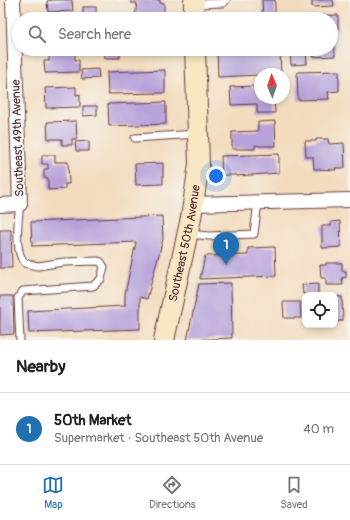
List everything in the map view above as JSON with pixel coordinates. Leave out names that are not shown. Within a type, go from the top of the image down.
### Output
[{"type":"main road","name":"Southeast 50th Avenue","points":[[164,340],[194,204],[199,164],[195,56]]},
{"type":"street","name":"Southeast 49th Avenue","points":[[13,0],[13,12]]},
{"type":"street","name":"Southeast 49th Avenue","points":[[15,56],[20,204]]},
{"type":"street","points":[[194,204],[350,200]]},
{"type":"street","points":[[0,205],[20,204]]},
{"type":"lane","points":[[194,8],[223,3],[226,0]]},
{"type":"lane","points":[[135,138],[198,133]]},
{"type":"lane","points":[[188,233],[209,236],[254,234],[258,202]]},
{"type":"lane","points":[[20,204],[18,226],[20,257],[25,263],[34,266],[64,262],[98,261],[101,262],[104,267],[101,279],[93,286],[23,291],[18,298],[20,340]]},
{"type":"building","points":[[72,0],[73,11],[48,12],[47,1]]},
{"type":"building","points":[[131,0],[160,0],[160,3],[164,3],[164,12],[136,12],[137,3],[131,3]]},
{"type":"building","points":[[262,0],[275,0],[275,12],[263,12]]},
{"type":"building","points":[[312,0],[333,0],[334,6],[312,7]]},
{"type":"building","points":[[83,7],[96,7],[96,12],[83,12]]},
{"type":"building","points":[[49,56],[75,56],[75,60],[79,60],[79,72],[45,73],[44,61],[49,61]]},
{"type":"building","points":[[105,56],[120,56],[120,58],[105,58]]},
{"type":"building","points":[[217,56],[280,56],[281,68],[254,68],[254,75],[218,77]]},
{"type":"building","points":[[290,56],[306,56],[307,64],[291,65]]},
{"type":"building","points":[[313,56],[335,56],[313,57]]},
{"type":"building","points":[[98,69],[99,78],[82,79],[81,70]]},
{"type":"building","points":[[165,70],[165,93],[108,94],[107,72]]},
{"type":"building","points":[[339,71],[339,91],[328,92],[329,99],[298,100],[297,72]]},
{"type":"building","points":[[254,86],[254,104],[257,104],[231,105],[230,87]]},
{"type":"building","points":[[76,87],[76,95],[80,94],[80,107],[46,108],[45,88]]},
{"type":"building","points":[[166,102],[166,124],[109,126],[108,104]]},
{"type":"building","points":[[257,104],[274,104],[275,113],[257,113]]},
{"type":"building","points":[[83,106],[97,106],[97,115],[83,116]]},
{"type":"building","points":[[76,121],[77,139],[72,139],[72,145],[62,145],[62,139],[48,139],[47,122]]},
{"type":"building","points":[[275,121],[276,146],[255,145],[255,149],[232,149],[232,132],[258,131],[258,122]]},
{"type":"building","points":[[316,139],[328,139],[329,144],[344,143],[345,168],[335,168],[336,170],[314,169],[313,157],[306,157],[305,141],[316,141]]},
{"type":"building","points":[[89,141],[89,151],[76,151],[75,142]]},
{"type":"building","points":[[279,154],[279,173],[237,176],[222,175],[221,156]]},
{"type":"building","points":[[42,155],[55,155],[55,162],[68,162],[69,184],[65,184],[65,189],[48,190],[48,178],[44,178],[44,169],[48,169],[48,164],[42,164]]},
{"type":"building","points":[[163,163],[163,184],[136,185],[135,164]]},
{"type":"building","points":[[162,216],[163,239],[147,299],[140,297],[140,329],[29,333],[28,311],[125,306],[125,294],[136,242],[32,246],[31,222]]},
{"type":"building","points":[[340,221],[341,247],[322,248],[322,226],[331,226],[331,222]]},
{"type":"building","points":[[0,230],[11,230],[12,268],[0,268]]},
{"type":"building","points":[[275,247],[276,276],[200,279],[205,256],[248,255],[248,248]]},
{"type":"building","points":[[326,263],[342,263],[342,271],[346,271],[346,278],[342,277],[343,285],[326,285],[326,278],[321,278],[320,265],[326,265]]},
{"type":"building","points":[[231,283],[232,338],[187,340],[199,284]]},
{"type":"building","points":[[318,284],[318,292],[303,292],[302,285]]},
{"type":"building","points":[[0,296],[13,296],[14,334],[0,335]]},
{"type":"building","points":[[338,297],[342,297],[343,321],[338,321]]},
{"type":"building","points":[[283,302],[300,302],[301,318],[284,318]]},
{"type":"place","name":"50th Market","points":[[226,265]]}]
